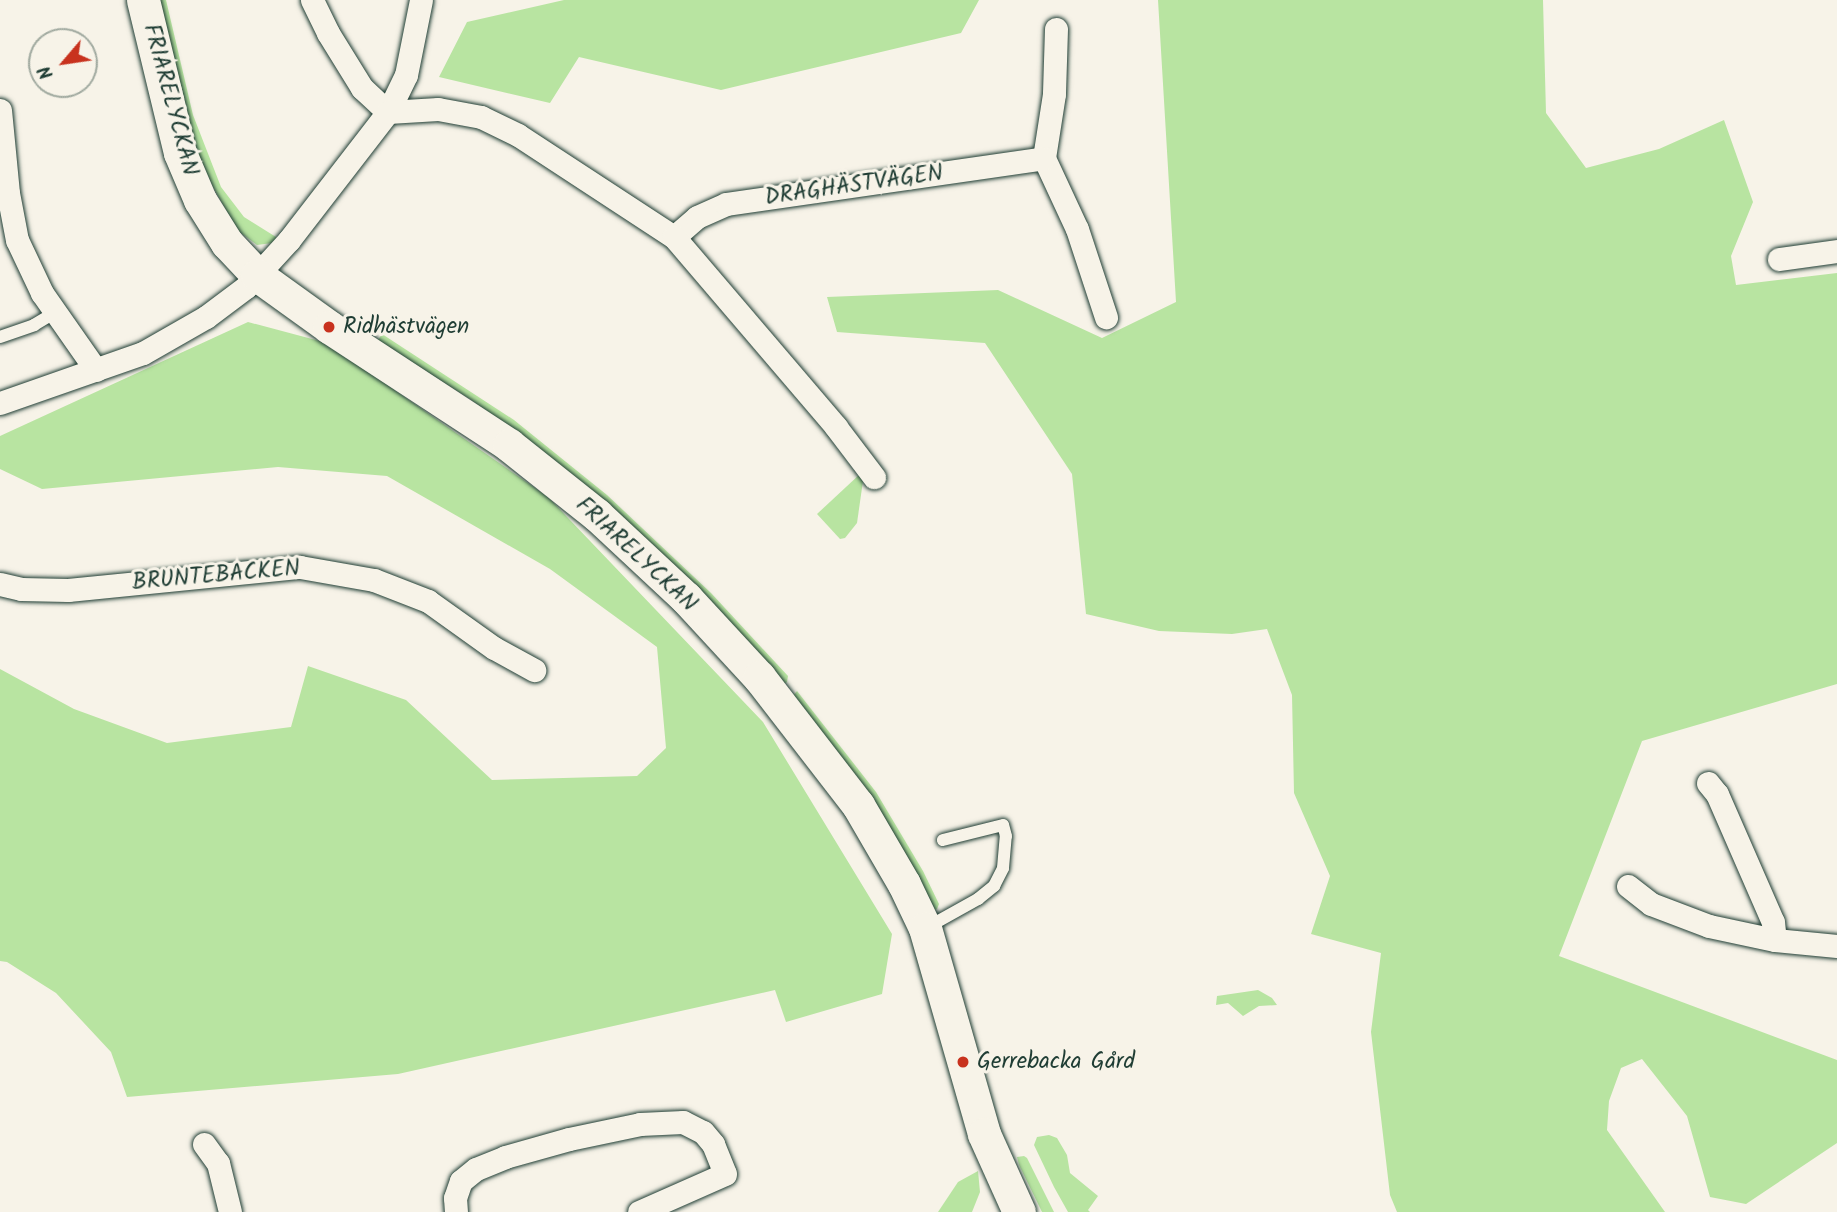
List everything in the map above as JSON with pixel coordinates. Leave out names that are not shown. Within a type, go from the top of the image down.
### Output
[{"type":"street","name":"FRIARELYCKAN","points":[[143,0],[180,153],[200,200],[227,243],[257,275],[329,327],[509,445],[597,515],[686,598],[765,684],[858,805],[904,884],[925,928],[984,1134],[1017,1211]]},
{"type":"street","points":[[312,0],[328,33],[362,88],[388,112],[438,109],[481,117],[571,168],[674,237],[842,435],[874,477]]},
{"type":"street","points":[[0,403],[143,353],[197,323],[230,300],[257,275],[289,240],[388,112],[406,75],[421,0]]},
{"type":"street","points":[[1056,29],[1054,94],[1044,158],[1077,229],[1106,317]]},
{"type":"street","points":[[0,110],[17,240],[28,269],[96,370]]},
{"type":"street","name":"DRAGHÄSTVÄGEN","points":[[674,237],[697,217],[726,204],[1044,158]]},
{"type":"street","points":[[1779,260],[1837,251]]},
{"type":"street","name":"BRUNTEBACKEN","points":[[0,584],[20,589],[68,590],[300,567],[374,580],[428,601],[494,648],[534,670]]},
{"type":"street","points":[[1708,783],[1717,794],[1773,922],[1775,940]]},
{"type":"street","points":[[1628,886],[1651,904],[1709,926],[1775,940],[1837,946]]},
{"type":"street","points":[[456,1212],[457,1190],[461,1181],[488,1163],[569,1139],[640,1124],[674,1121],[694,1125],[713,1144],[725,1174],[639,1212]]},
{"type":"street","points":[[204,1144],[218,1163],[230,1212]]},
{"type":"lane","points":[[0,337],[34,325],[56,312]]},
{"type":"lane","points":[[925,928],[978,899],[994,886],[1003,868],[1006,836],[1003,825],[943,840]]},
{"type":"green space","points":[[158,0],[166,0],[193,115],[221,187],[244,217],[276,237],[277,240],[272,243],[257,245],[237,230],[196,156]]},
{"type":"green space","points":[[564,0],[979,0],[961,33],[721,90],[579,57],[550,103],[439,77],[467,22]]},
{"type":"green space","points":[[1158,0],[1543,0],[1546,113],[1586,168],[1659,149],[1724,120],[1753,202],[1731,256],[1736,285],[1837,273],[1837,684],[1642,741],[1559,956],[1837,1060],[1837,1143],[1746,1204],[1710,1197],[1687,1116],[1642,1059],[1621,1068],[1609,1101],[1607,1130],[1665,1212],[1397,1212],[1390,1195],[1371,1032],[1381,953],[1311,934],[1330,876],[1294,793],[1292,695],[1267,629],[1232,634],[1159,631],[1086,614],[1072,474],[985,343],[837,332],[827,297],[998,290],[1102,338],[1176,302]]},
{"type":"green space","points":[[248,322],[327,343],[548,497],[763,722],[892,934],[882,994],[786,1022],[775,990],[398,1074],[127,1097],[111,1052],[56,993],[7,962],[0,961],[0,669],[74,709],[167,743],[291,727],[308,666],[406,700],[492,780],[637,776],[666,748],[657,647],[550,569],[387,476],[278,467],[42,489],[0,469],[0,436]]},
{"type":"green space","points":[[382,334],[514,420],[607,495],[711,593],[788,676],[787,682],[784,684],[552,461],[470,399],[401,356],[374,346]]},
{"type":"green space","points":[[860,474],[863,481],[857,523],[845,538],[840,539],[817,514]]},
{"type":"green space","points":[[797,691],[876,792],[923,871],[939,904],[937,909],[934,910],[793,696]]},
{"type":"green space","points":[[1258,990],[1272,998],[1277,1005],[1259,1006],[1243,1016],[1228,1003],[1216,1005],[1217,996]]},
{"type":"green space","points":[[1049,1135],[1057,1138],[1067,1155],[1070,1173],[1098,1196],[1088,1210],[1090,1212],[1068,1212],[1054,1187],[1034,1145],[1037,1137]]},
{"type":"green space","points":[[1024,1156],[1054,1212],[1042,1212],[1019,1165],[1017,1157]]},
{"type":"green space","points":[[978,1171],[980,1192],[972,1212],[938,1212],[958,1182]]},
{"type":"place","name":"Ridhästvägen","points":[[329,327]]},
{"type":"place","name":"Gerrebacka Gård","points":[[963,1062]]}]
